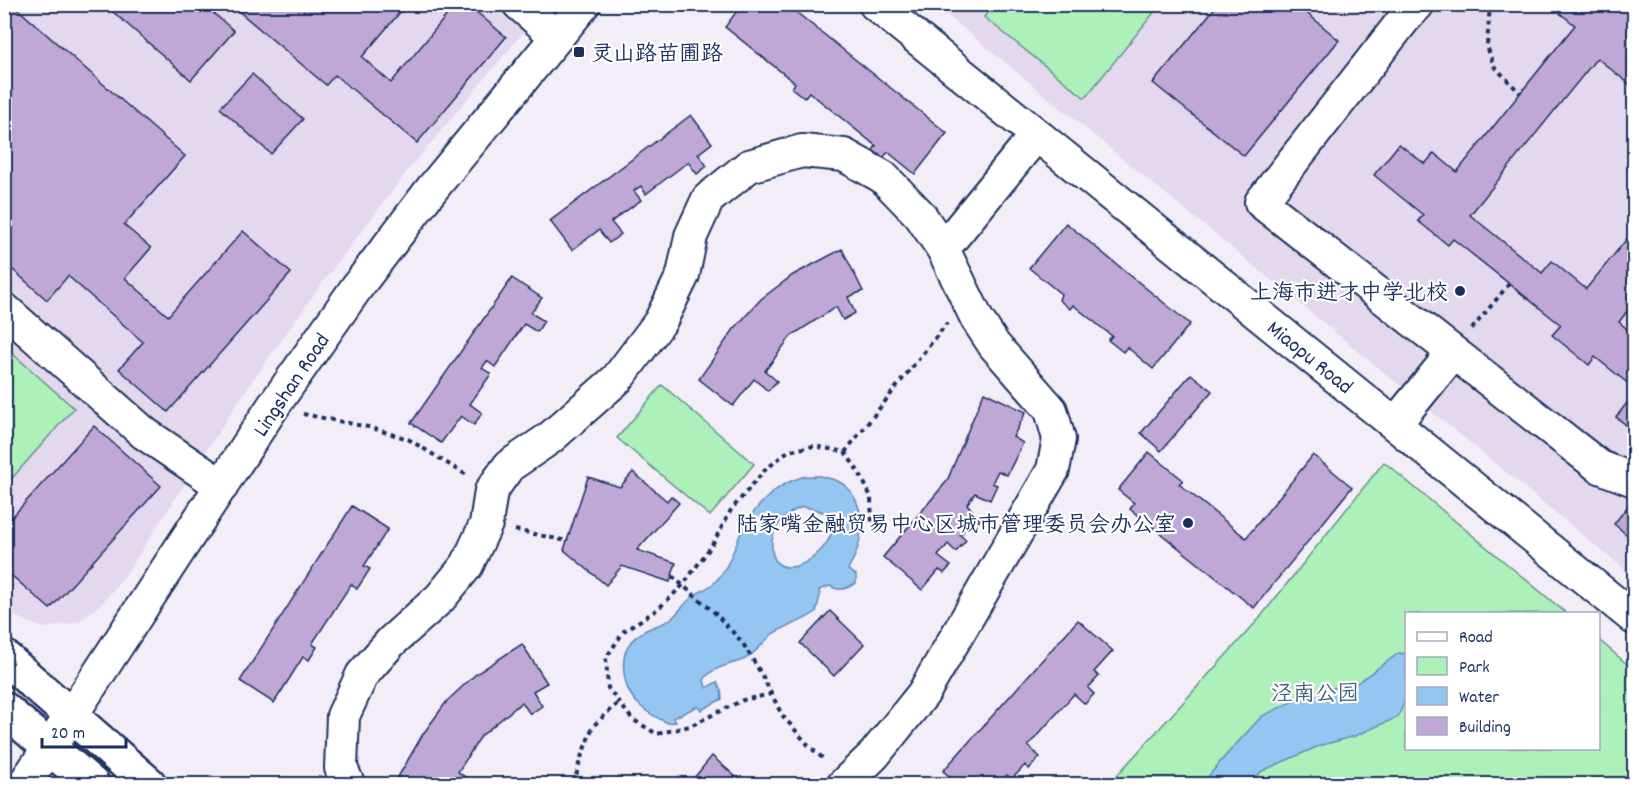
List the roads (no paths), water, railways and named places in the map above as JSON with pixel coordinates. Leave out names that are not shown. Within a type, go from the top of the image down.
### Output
[{"type":"main road","points":[[4,657],[149,784]]},
{"type":"main road","points":[[4,709],[92,784]]},
{"type":"street","points":[[519,4],[557,37]]},
{"type":"street","name":"Lingshan Road","points":[[24,784],[272,408],[357,287],[431,190],[584,4]]},
{"type":"street","name":"Miaopu Road","points":[[875,4],[1635,618]]},
{"type":"street","points":[[1418,4],[1261,202],[1600,467],[1635,480]]},
{"type":"street","points":[[943,249],[1036,135]]},
{"type":"street","points":[[348,784],[341,768],[343,716],[362,675],[391,642],[440,598],[467,565],[486,524],[491,491],[509,466],[550,438],[617,379],[660,322],[683,275],[691,236],[708,200],[749,166],[802,151],[844,155],[883,177],[920,215],[943,249],[977,319],[994,345],[1051,410],[1059,439],[1053,470],[923,694],[874,755],[846,782]]},
{"type":"street","points":[[4,309],[144,433],[222,486]]},
{"type":"street","points":[[1395,424],[1453,353]]},
{"type":"water","points":[[818,476],[844,485],[852,493],[859,509],[861,527],[859,545],[848,570],[856,575],[856,583],[843,589],[830,586],[819,590],[820,596],[816,612],[774,633],[745,659],[717,669],[708,675],[704,680],[706,688],[717,682],[722,699],[701,710],[698,706],[673,718],[676,722],[668,723],[653,716],[635,701],[627,687],[623,665],[628,646],[646,630],[672,618],[692,597],[719,578],[745,525],[765,499],[792,481],[802,477]],"holes":[[[802,507],[819,510],[828,516],[832,524],[831,533],[827,543],[810,560],[789,567],[780,565],[773,556],[773,535],[784,518]]]},
{"type":"water","points":[[1399,653],[1405,654],[1405,700],[1398,717],[1355,736],[1319,746],[1262,771],[1249,784],[1202,784],[1262,716],[1313,692],[1357,683]]},
{"type":"place","name":"灵山路苗圃路","points":[[579,52]]},
{"type":"place","name":"上海市进才中学北校","points":[[1460,291]]},
{"type":"place","name":"陆家嘴金融贸易中心区城市管理委员会办公室","points":[[1188,523]]},
{"type":"park label","name":"泾南公园","points":[[1315,692]]}]
